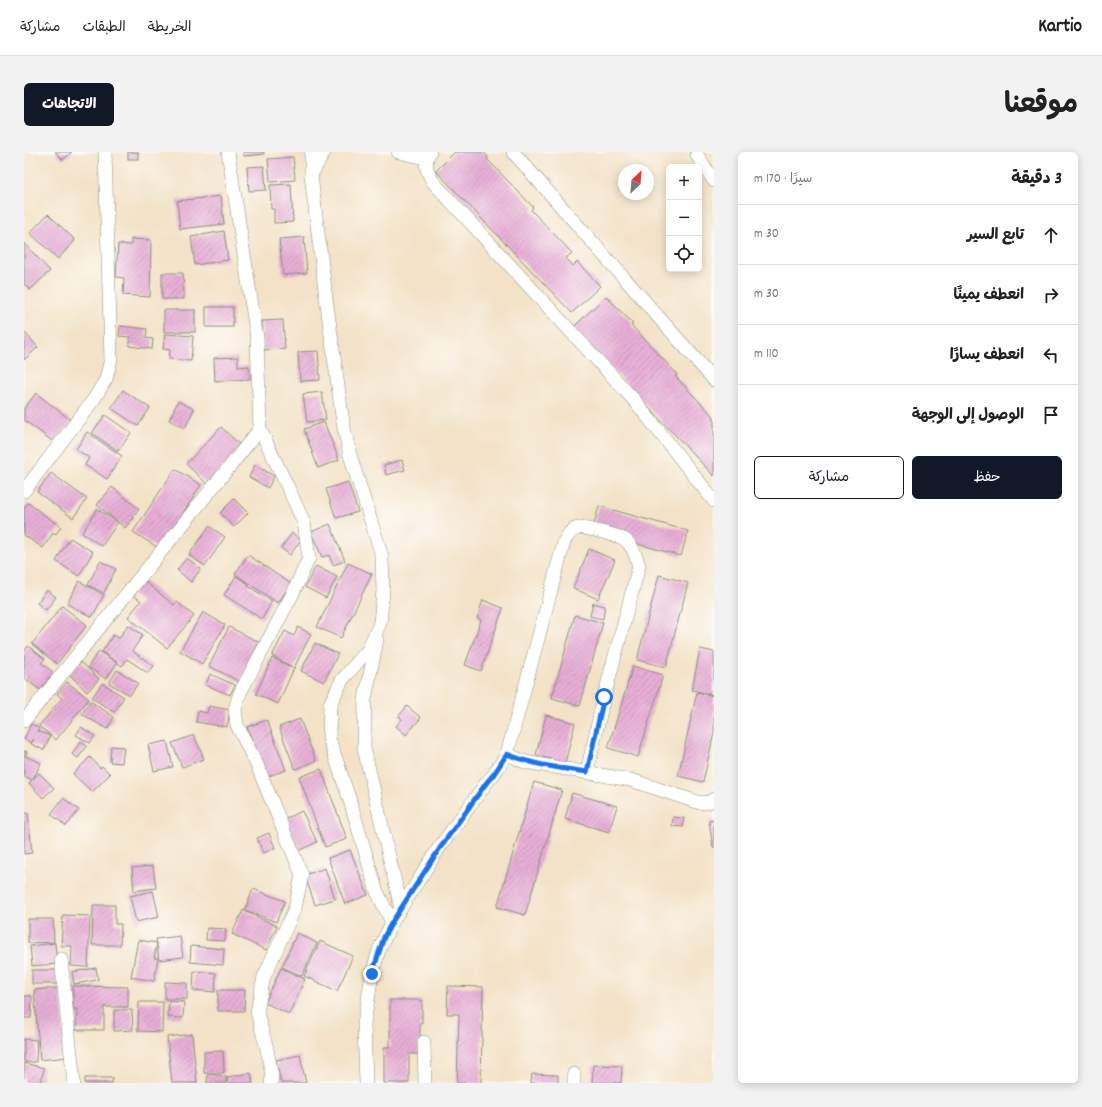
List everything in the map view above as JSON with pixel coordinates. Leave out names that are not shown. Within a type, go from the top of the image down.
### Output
[{"type":"street","points":[[24,491],[94,399],[106,379],[111,359],[105,152]]},
{"type":"street","points":[[228,152],[257,338],[260,429],[292,494],[304,523],[309,558],[292,595],[240,693],[235,709],[238,725],[257,765],[302,875],[295,908],[264,977],[257,1012],[268,1049],[272,1076],[271,1083]]},
{"type":"street","points":[[311,152],[312,175],[326,298],[343,423],[350,455],[382,556],[383,591],[380,623],[365,700],[364,748],[401,908]]},
{"type":"street","points":[[312,175],[324,152]]},
{"type":"street","points":[[398,152],[428,155],[427,172],[434,182],[635,401],[714,501]]},
{"type":"street","points":[[513,152],[714,380]]},
{"type":"street","points":[[697,152],[697,155],[714,181]]},
{"type":"street","points":[[24,721],[260,429]]},
{"type":"street","points":[[366,1083],[364,1024],[372,974],[382,944],[392,922],[440,848],[507,754],[564,542],[569,532],[579,528],[594,530],[624,539],[634,550],[639,566],[604,697],[587,772]]},
{"type":"street","points":[[380,623],[368,650],[342,680],[330,704],[329,738],[351,804],[377,892],[392,922]]},
{"type":"street","points":[[507,754],[525,762],[631,780],[700,803],[709,802],[714,799]]},
{"type":"street","points":[[61,959],[74,1083]]},
{"type":"street","points":[[424,1042],[426,1083]]},
{"type":"building","points":[[55,152],[72,152],[63,160]]},
{"type":"building","points":[[128,152],[138,152],[138,159],[128,159]]},
{"type":"building","points":[[243,152],[264,152],[264,154],[244,156]]},
{"type":"building","points":[[455,152],[484,152],[488,157],[487,159],[533,207],[531,210],[572,253],[566,258],[573,266],[577,262],[600,286],[572,313],[436,171]]},
{"type":"building","points":[[293,157],[295,180],[270,182],[268,159]]},
{"type":"building","points":[[264,166],[266,190],[249,191],[247,167]]},
{"type":"building","points":[[291,184],[293,222],[274,223],[274,209],[271,209],[270,185]]},
{"type":"building","points":[[221,196],[224,224],[180,229],[177,201]]},
{"type":"building","points":[[48,214],[75,240],[58,259],[30,233]]},
{"type":"building","points":[[224,231],[228,260],[195,265],[191,237]]},
{"type":"building","points":[[304,237],[307,273],[283,275],[279,239]]},
{"type":"building","points":[[131,239],[151,240],[150,297],[123,295],[124,278],[116,277],[118,244],[131,245]]},
{"type":"building","points":[[24,243],[50,271],[30,290],[24,284]]},
{"type":"building","points":[[162,273],[183,273],[184,299],[162,299]]},
{"type":"building","points":[[606,296],[677,374],[675,376],[714,417],[714,476],[573,328]]},
{"type":"building","points":[[206,307],[233,307],[233,327],[206,327]]},
{"type":"building","points":[[164,310],[195,310],[195,332],[164,332]]},
{"type":"building","points":[[283,320],[285,349],[264,350],[262,321]]},
{"type":"building","points":[[120,326],[147,329],[146,338],[153,339],[152,349],[129,346],[130,337],[119,336]]},
{"type":"building","points":[[24,332],[38,347],[24,360]]},
{"type":"building","points":[[165,334],[193,336],[191,361],[169,359],[170,350],[163,349]]},
{"type":"building","points":[[318,351],[320,380],[300,381],[298,352]]},
{"type":"building","points":[[238,357],[238,367],[249,366],[250,379],[215,381],[214,358]]},
{"type":"building","points":[[123,390],[150,408],[138,426],[111,408]]},
{"type":"building","points":[[322,392],[326,420],[307,422],[303,394]]},
{"type":"building","points":[[36,393],[72,421],[55,443],[24,420],[24,409]]},
{"type":"building","points":[[178,401],[194,409],[185,428],[169,420]]},
{"type":"building","points":[[105,415],[131,433],[118,451],[92,433]]},
{"type":"building","points":[[324,422],[339,460],[318,468],[304,429]]},
{"type":"building","points":[[221,427],[242,447],[207,484],[186,464]]},
{"type":"building","points":[[87,432],[122,456],[107,479],[85,465],[89,458],[76,449]]},
{"type":"building","points":[[402,460],[405,470],[386,475],[384,465]]},
{"type":"building","points":[[255,465],[274,476],[268,488],[249,477]]},
{"type":"building","points":[[175,469],[201,485],[160,549],[133,532]]},
{"type":"building","points":[[51,473],[87,499],[73,518],[37,492]]},
{"type":"building","points":[[348,482],[358,512],[336,518],[326,489]]},
{"type":"building","points":[[112,487],[139,509],[132,517],[134,518],[125,528],[97,505]]},
{"type":"building","points":[[234,499],[248,513],[234,527],[220,513]]},
{"type":"building","points":[[28,503],[61,527],[55,535],[53,533],[43,548],[24,535],[24,508]]},
{"type":"building","points":[[599,506],[688,531],[681,556],[592,531]]},
{"type":"building","points":[[97,509],[118,522],[102,546],[82,533]]},
{"type":"building","points":[[330,524],[345,561],[333,565],[329,555],[322,557],[311,532]]},
{"type":"building","points":[[209,526],[225,537],[205,566],[189,555]]},
{"type":"building","points":[[292,533],[301,540],[290,555],[281,548]]},
{"type":"building","points":[[70,538],[93,552],[79,576],[56,561]]},
{"type":"building","points":[[589,549],[615,560],[598,599],[573,588]]},
{"type":"building","points":[[248,555],[291,584],[278,603],[235,574]]},
{"type":"building","points":[[187,558],[201,569],[191,582],[177,570]]},
{"type":"building","points":[[100,561],[116,569],[104,593],[88,585]]},
{"type":"building","points":[[348,563],[372,574],[341,638],[317,627]]},
{"type":"building","points":[[316,566],[337,577],[326,598],[305,587]]},
{"type":"building","points":[[659,575],[688,583],[666,667],[637,660]]},
{"type":"building","points":[[236,576],[249,584],[248,586],[272,601],[262,619],[224,595]]},
{"type":"building","points":[[143,580],[174,605],[177,602],[194,616],[167,648],[128,617],[141,601],[132,594]]},
{"type":"building","points":[[79,581],[104,595],[92,617],[67,604]]},
{"type":"building","points":[[47,590],[56,597],[46,610],[37,603]]},
{"type":"building","points":[[483,600],[503,608],[481,671],[465,665],[481,620],[477,618]]},
{"type":"building","points":[[593,603],[605,606],[603,619],[590,616]]},
{"type":"building","points":[[62,606],[87,625],[57,664],[32,644]]},
{"type":"building","points":[[203,612],[225,625],[202,664],[180,651]]},
{"type":"building","points":[[575,615],[603,623],[580,706],[552,698]]},
{"type":"building","points":[[128,625],[143,635],[132,651],[154,666],[148,673],[127,659],[122,666],[102,652],[113,635],[119,638]]},
{"type":"building","points":[[229,627],[259,642],[240,682],[209,666]]},
{"type":"building","points":[[298,627],[311,634],[294,668],[272,656],[285,631],[294,636]]},
{"type":"building","points":[[315,643],[338,654],[324,682],[301,671]]},
{"type":"building","points":[[28,646],[45,659],[41,663],[53,672],[40,690],[24,678],[24,652]]},
{"type":"building","points":[[700,649],[714,652],[714,695],[692,690]]},
{"type":"building","points":[[99,651],[117,663],[106,679],[88,667]]},
{"type":"building","points":[[272,658],[294,668],[278,704],[256,694]]},
{"type":"building","points":[[81,662],[99,679],[87,692],[69,674]]},
{"type":"building","points":[[633,666],[663,675],[638,757],[608,748]]},
{"type":"building","points":[[117,670],[138,683],[130,695],[109,683]]},
{"type":"building","points":[[210,674],[235,685],[230,695],[206,685]]},
{"type":"building","points":[[67,682],[89,699],[56,740],[39,726],[62,698],[57,694]]},
{"type":"building","points":[[102,683],[124,697],[114,712],[92,698]]},
{"type":"building","points":[[697,692],[714,696],[714,733],[703,782],[678,776]]},
{"type":"building","points":[[90,701],[114,717],[107,729],[82,714]]},
{"type":"building","points":[[209,706],[230,710],[227,727],[196,722],[198,711],[207,713]]},
{"type":"building","points":[[407,706],[421,718],[406,735],[396,726],[402,719],[399,716]]},
{"type":"building","points":[[546,715],[575,723],[565,763],[536,755]]},
{"type":"building","points":[[300,719],[316,761],[295,769],[279,727]]},
{"type":"building","points":[[267,720],[286,770],[266,777],[247,727]]},
{"type":"building","points":[[31,724],[39,728],[38,731],[50,736],[44,750],[31,744],[34,739],[31,743],[24,739]]},
{"type":"building","points":[[81,727],[95,736],[90,743],[76,735]]},
{"type":"building","points":[[194,735],[204,759],[182,767],[172,743]]},
{"type":"building","points":[[81,741],[87,746],[78,758],[72,754]]},
{"type":"building","points":[[167,741],[173,767],[154,771],[148,745]]},
{"type":"building","points":[[111,746],[124,747],[122,763],[110,762]]},
{"type":"building","points":[[24,751],[27,752],[25,756],[41,763],[33,779],[39,773],[54,788],[43,798],[29,783],[32,780],[24,776]]},
{"type":"building","points":[[90,757],[100,768],[102,766],[110,774],[92,792],[73,774]]},
{"type":"building","points":[[321,769],[347,839],[325,847],[299,777]]},
{"type":"building","points":[[534,782],[562,790],[525,915],[497,907]]},
{"type":"building","points":[[572,793],[617,806],[609,832],[565,819]]},
{"type":"building","points":[[63,798],[79,810],[66,826],[51,814]]},
{"type":"building","points":[[302,811],[317,842],[298,851],[283,820]]},
{"type":"building","points":[[24,813],[28,813],[32,853],[24,854]]},
{"type":"building","points":[[673,817],[684,818],[683,827],[672,826]]},
{"type":"building","points":[[714,820],[714,848],[713,848],[709,821]]},
{"type":"building","points":[[269,833],[275,848],[263,853],[257,838]]},
{"type":"building","points":[[350,850],[368,895],[345,904],[328,858]]},
{"type":"building","points":[[153,866],[156,888],[134,891],[132,868]]},
{"type":"building","points":[[325,868],[335,899],[315,905],[305,875]]},
{"type":"building","points":[[253,889],[285,901],[276,922],[245,910]]},
{"type":"building","points":[[153,891],[159,917],[136,922],[130,896]]},
{"type":"building","points":[[93,905],[115,905],[115,924],[121,924],[120,945],[92,945]]},
{"type":"building","points":[[243,910],[277,926],[266,950],[232,934]]},
{"type":"building","points":[[63,915],[90,916],[88,967],[71,966],[72,946],[61,946]]},
{"type":"building","points":[[28,919],[53,919],[54,942],[28,943]]},
{"type":"building","points":[[207,928],[226,929],[225,941],[206,940]]},
{"type":"building","points":[[297,933],[317,943],[302,976],[282,967]]},
{"type":"building","points":[[180,936],[183,957],[159,960],[156,939]]},
{"type":"building","points":[[138,940],[157,943],[154,958],[158,958],[154,981],[131,977]]},
{"type":"building","points":[[320,941],[353,956],[337,991],[304,976]]},
{"type":"building","points":[[55,943],[57,964],[32,966],[30,946]]},
{"type":"building","points":[[191,946],[224,949],[223,965],[190,962]]},
{"type":"building","points":[[96,968],[98,980],[74,984],[72,972]]},
{"type":"building","points":[[281,968],[305,979],[289,1014],[265,1003]]},
{"type":"building","points":[[32,970],[59,970],[59,984],[32,984]]},
{"type":"building","points":[[194,971],[216,973],[215,992],[193,990]]},
{"type":"building","points":[[165,982],[187,983],[187,999],[165,999]]},
{"type":"building","points":[[73,986],[128,987],[128,1007],[104,1007],[104,1030],[76,1030],[77,1009],[73,1009]]},
{"type":"building","points":[[448,986],[483,987],[481,1083],[457,1083],[459,1014],[447,1014]]},
{"type":"building","points":[[60,988],[67,1057],[40,1060],[34,990]]},
{"type":"building","points":[[218,990],[245,990],[244,1011],[218,1011]]},
{"type":"building","points":[[24,996],[32,996],[31,1018],[24,1018]]},
{"type":"building","points":[[390,1000],[422,1000],[420,1054],[409,1054],[409,1083],[384,1083],[384,1047],[390,1047]]},
{"type":"building","points":[[169,1001],[184,1002],[183,1018],[168,1017]]},
{"type":"building","points":[[139,1002],[163,1002],[162,1032],[138,1031]]},
{"type":"building","points":[[114,1010],[132,1010],[133,1030],[114,1031]]},
{"type":"building","points":[[192,1034],[197,1083],[172,1083],[167,1037]]},
{"type":"building","points":[[24,1039],[37,1040],[36,1062],[24,1062]]},
{"type":"building","points":[[223,1051],[224,1073],[204,1073],[204,1052]]},
{"type":"building","points":[[300,1055],[306,1083],[281,1083],[276,1060]]},
{"type":"building","points":[[24,1063],[44,1068],[41,1083],[24,1083]]},
{"type":"building","points":[[593,1065],[622,1066],[621,1083],[592,1083]]},
{"type":"building","points":[[251,1073],[253,1083],[228,1083],[227,1077]]},
{"type":"building","points":[[208,1074],[226,1076],[226,1083],[207,1083]]},
{"type":"building","points":[[532,1074],[558,1075],[558,1083],[531,1083]]},
{"type":"building","points":[[85,1078],[113,1078],[112,1083],[85,1083]]},
{"type":"route","points":[[372,974],[384,937],[392,922],[440,848],[507,754],[525,762],[587,772],[604,697]]}]
